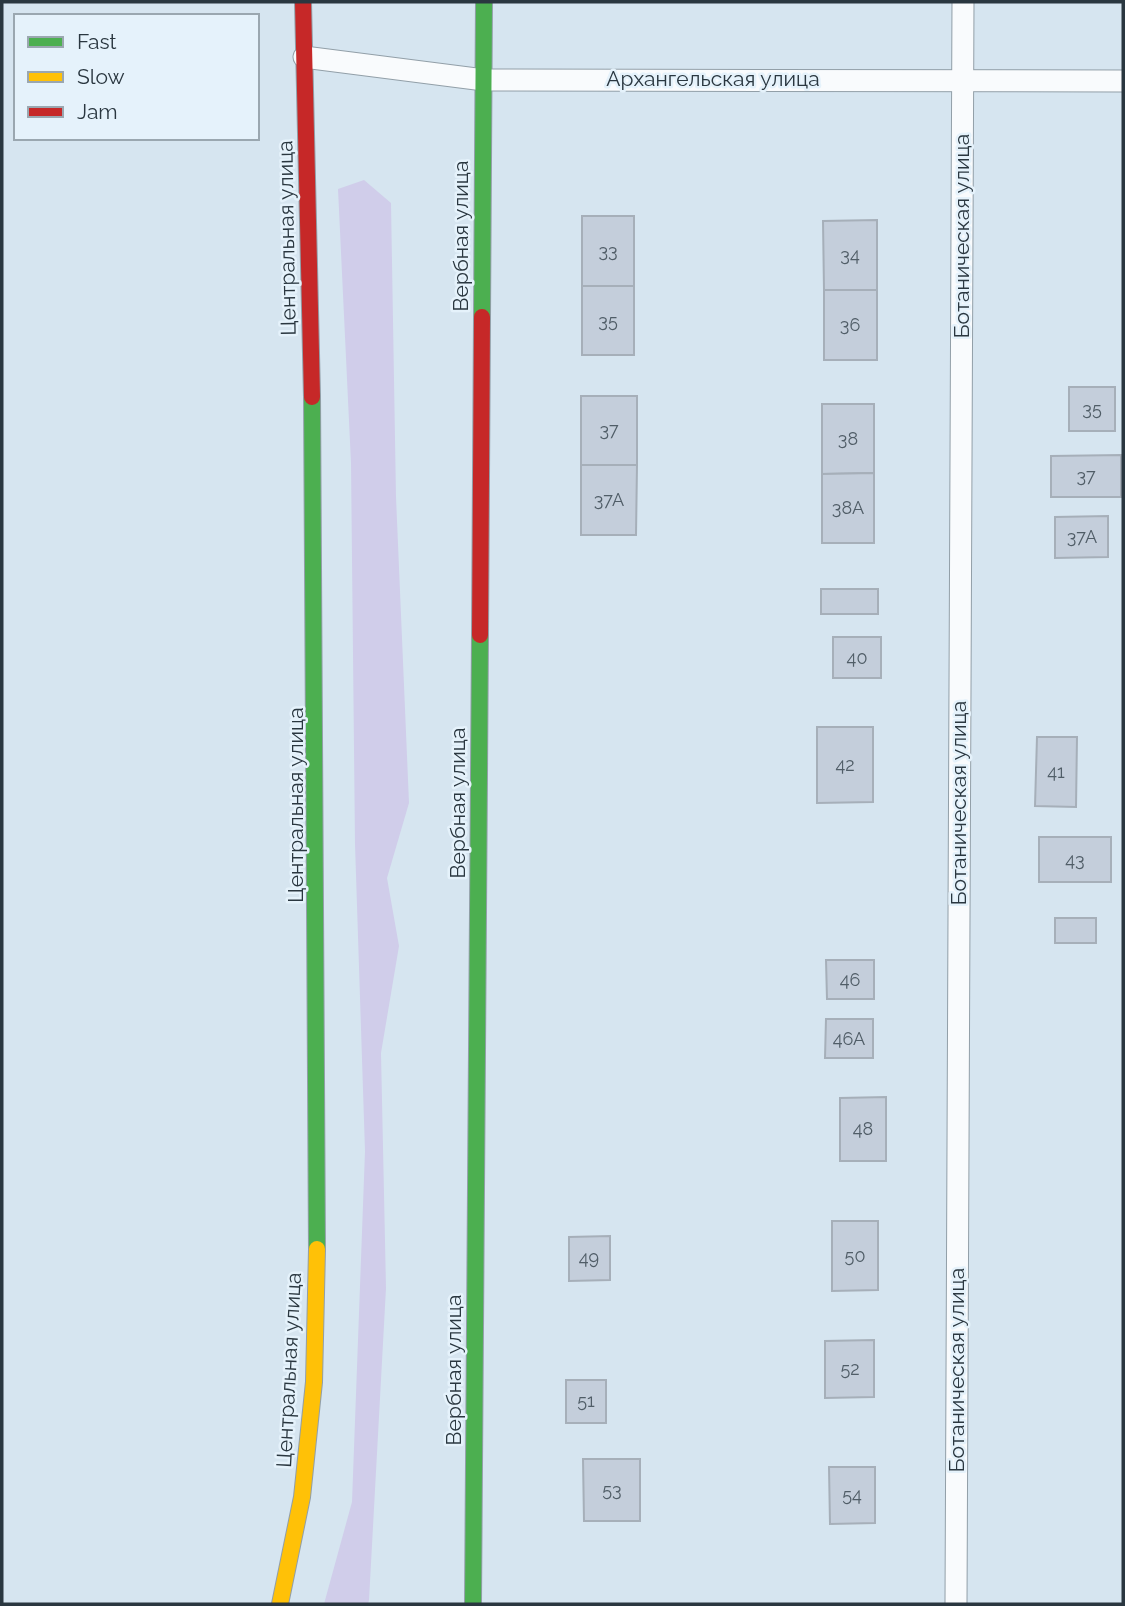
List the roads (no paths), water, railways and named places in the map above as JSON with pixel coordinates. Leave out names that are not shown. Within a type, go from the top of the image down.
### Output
[{"type":"street","name":"Центральная улица","points":[[280,1604],[302,1497],[314,1382],[318,1172],[315,559],[303,2]]},
{"type":"street","name":"Вербная улица","points":[[473,1604],[484,2]]},
{"type":"street","name":"Ботаническая улица","points":[[956,1604],[963,2]]},
{"type":"street","name":"Архангельская улица","points":[[304,57],[484,80],[1123,81]]}]
